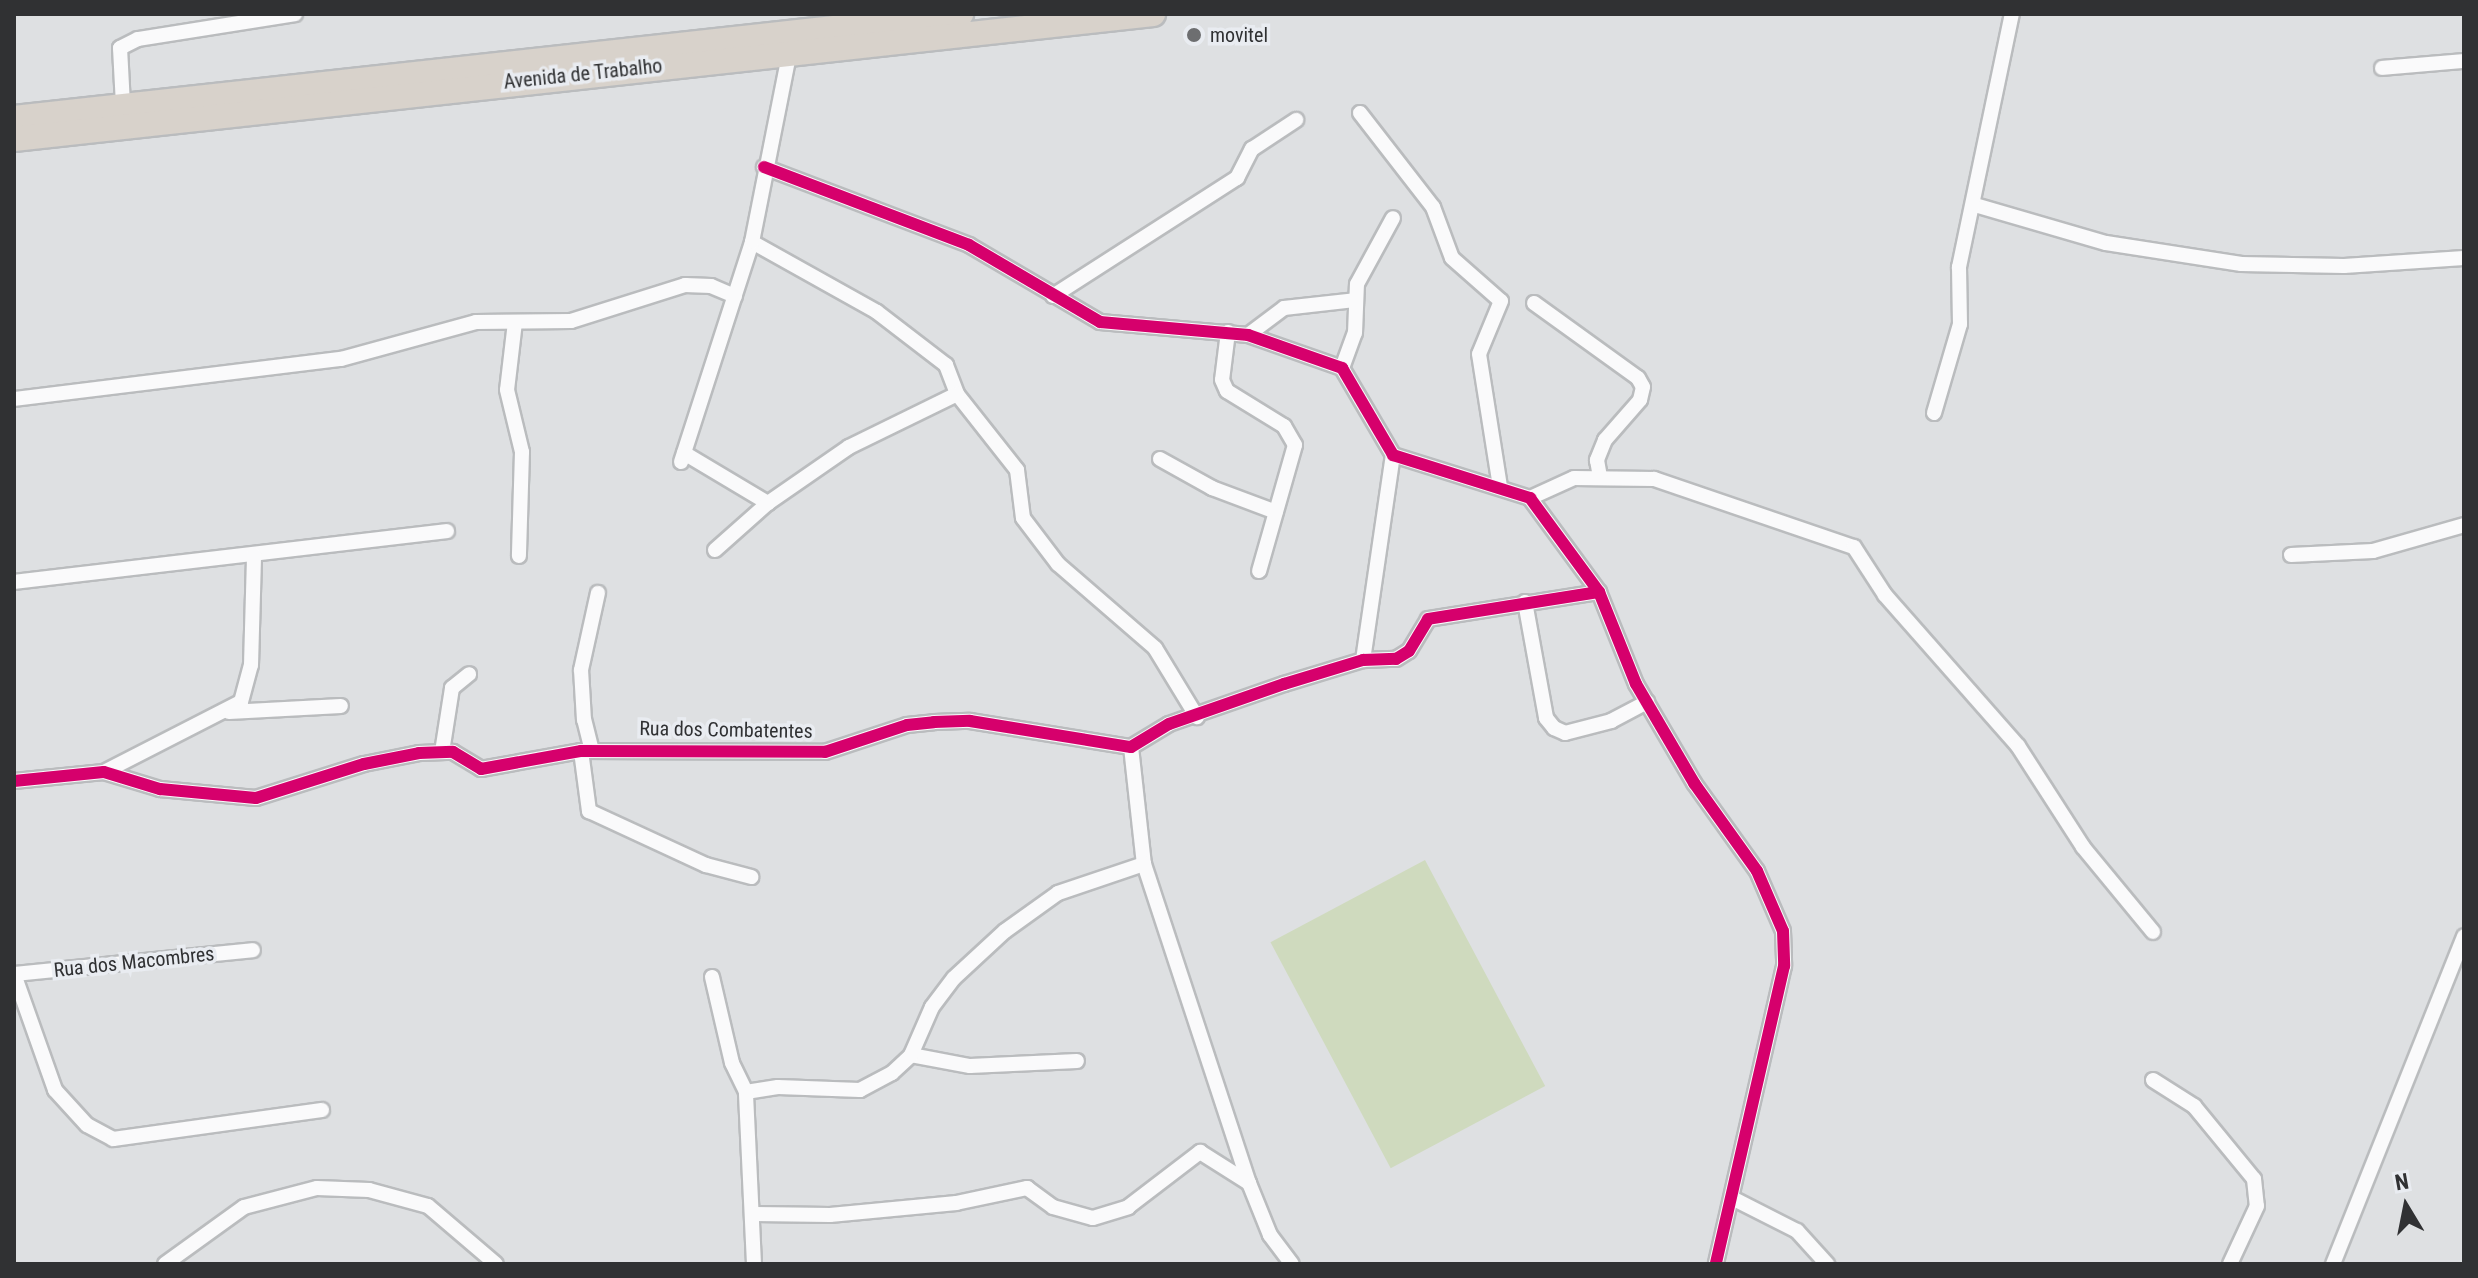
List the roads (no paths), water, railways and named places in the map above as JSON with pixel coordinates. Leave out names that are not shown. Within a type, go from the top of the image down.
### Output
[{"type":"highway","name":"Avenida de Trabalho","points":[[791,42],[961,14]]},
{"type":"highway","name":"Avenida de Trabalho","points":[[14,118],[123,105],[402,84],[791,42],[1153,14]]},
{"type":"highway","name":"Avenida de Trabalho","points":[[14,139],[402,84]]},
{"type":"street","points":[[123,105],[120,48],[138,39],[295,14]]},
{"type":"street","points":[[1934,413],[1960,324],[1959,267],[1975,205],[2012,14]]},
{"type":"street","points":[[768,503],[682,458],[752,242],[764,167],[791,42]]},
{"type":"street","points":[[2382,68],[2464,61]]},
{"type":"street","points":[[1360,113],[1433,207],[1452,258],[1501,301],[1479,354],[1500,486]]},
{"type":"street","points":[[1053,296],[1237,178],[1252,149],[1296,120]]},
{"type":"street","points":[[764,167],[969,245],[1100,322],[1248,335],[1342,368],[1393,455],[1363,660]]},
{"type":"street","points":[[1975,205],[2106,243],[2241,264],[2344,266],[2464,258]]},
{"type":"street","points":[[1342,368],[1355,333],[1355,300],[1362,269],[1393,218]]},
{"type":"street","points":[[752,242],[915,339],[946,365],[957,394],[1017,470],[1023,518],[1058,564],[1155,648],[1197,717]]},
{"type":"street","points":[[14,399],[341,359],[476,322],[571,321],[685,285],[711,286],[735,296]]},
{"type":"street","points":[[1248,335],[1284,308],[1355,300]]},
{"type":"street","points":[[1534,303],[1638,378],[1643,387],[1640,400],[1605,440],[1597,460],[1600,477]]},
{"type":"street","points":[[515,322],[507,390],[522,452],[519,556]]},
{"type":"street","points":[[1228,332],[1222,380],[1227,391],[1293,435],[1295,445],[1259,571]]},
{"type":"street","points":[[715,550],[768,503],[849,447],[957,394]]},
{"type":"street","points":[[1393,455],[1500,486],[1530,498],[1599,592],[1647,702],[1694,783],[1757,871],[1783,931],[1784,966],[1734,1199],[1716,1264]]},
{"type":"street","points":[[1160,459],[1212,488],[1276,512]]},
{"type":"street","points":[[1530,498],[1574,478],[1654,479],[1854,547],[1878,586],[2018,746],[2083,847],[2153,932]]},
{"type":"street","points":[[2291,555],[2373,551],[2464,525]]},
{"type":"street","points":[[14,582],[447,531]]},
{"type":"street","points":[[104,772],[173,734],[229,712],[241,702],[251,665],[254,555]]},
{"type":"street","points":[[1292,1264],[1270,1235],[1249,1183],[1144,864],[1131,747],[1169,724],[1363,660],[1396,659],[1409,651],[1428,619],[1599,592]]},
{"type":"street","points":[[598,593],[581,670],[589,811],[649,834],[706,865],[751,877]]},
{"type":"street","points":[[1525,602],[1546,718],[1554,728],[1565,733],[1611,721],[1647,702]]},
{"type":"street","points":[[14,781],[104,772],[160,789],[256,798],[364,764],[442,752],[452,688],[469,674]]},
{"type":"street","points":[[229,712],[341,706]]},
{"type":"street","name":"Rua dos Combatentes","points":[[442,752],[453,752],[481,769],[587,751],[825,752],[907,725],[970,721],[1131,747]]},
{"type":"street","points":[[746,1092],[778,1087],[860,1090],[911,1055],[932,1007],[954,978],[1005,931],[1058,893],[1144,864]]},
{"type":"street","points":[[2333,1264],[2464,936]]},
{"type":"street","name":"Rua dos Macombres","points":[[14,974],[253,950]]},
{"type":"street","points":[[14,974],[55,1090],[87,1125],[113,1139],[322,1110]]},
{"type":"street","points":[[712,977],[732,1063],[746,1092],[755,1214],[754,1264]]},
{"type":"street","points":[[911,1055],[970,1066],[1077,1061]]},
{"type":"street","points":[[2153,1080],[2194,1106],[2254,1179],[2257,1206],[2230,1264]]},
{"type":"street","points":[[755,1214],[812,1217],[956,1203],[1027,1188],[1053,1207],[1093,1218],[1128,1207],[1200,1152],[1249,1183]]},
{"type":"street","points":[[165,1264],[244,1207],[317,1188],[369,1190],[428,1206],[496,1264]]},
{"type":"street","points":[[1734,1199],[1797,1231],[1827,1264]]},
{"type":"place","name":"movitel","points":[[1194,35]]}]
